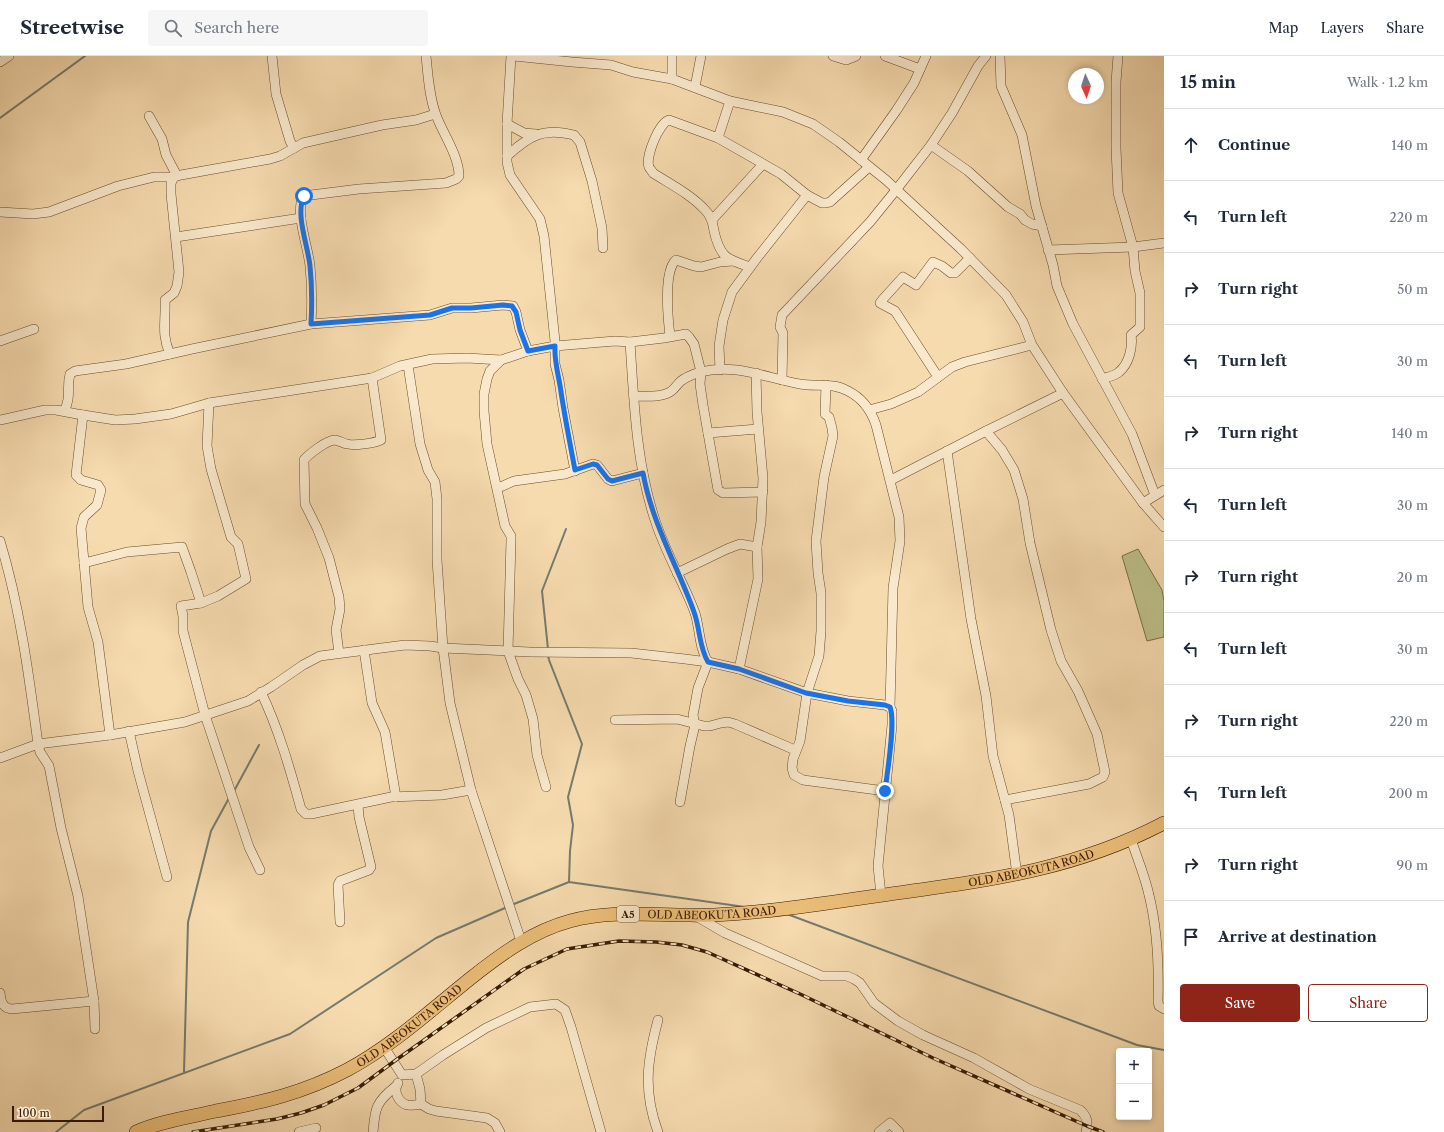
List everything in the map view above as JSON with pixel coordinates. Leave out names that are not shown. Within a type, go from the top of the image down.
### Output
[{"type":"highway","name":"OLD ABEOKUTA ROAD","points":[[136,1132],[164,1122],[271,1100],[298,1092],[325,1081],[384,1047],[497,957],[521,941],[561,924],[593,915],[620,913],[695,916],[763,912],[968,884],[1017,875],[1062,864],[1131,840],[1164,823]]},
{"type":"street","points":[[0,62],[8,56]]},
{"type":"street","points":[[272,56],[276,94],[290,141],[294,148]]},
{"type":"street","points":[[311,324],[312,300],[310,266],[301,218],[301,202],[304,196],[359,189],[446,183],[456,179],[459,176],[457,164],[436,114],[430,87],[426,56]]},
{"type":"street","points":[[575,470],[555,364],[555,346],[544,236],[540,219],[510,176],[507,162],[507,124],[512,56],[572,59],[611,65],[633,72],[672,79],[730,101],[783,112],[813,124],[840,142],[896,190],[970,258],[1006,295],[1023,322],[1032,345],[1063,393],[1143,503],[1164,527]]},
{"type":"street","points":[[672,56],[672,79]]},
{"type":"street","points":[[695,87],[701,56]]},
{"type":"street","points":[[833,56],[846,60],[856,56]]},
{"type":"street","points":[[885,56],[920,69]]},
{"type":"street","points":[[861,160],[914,83],[926,56]]},
{"type":"street","points":[[782,380],[783,333],[780,327],[782,314],[870,222],[896,190],[931,145],[952,113],[978,66],[986,56]]},
{"type":"street","points":[[1000,56],[1001,86],[1022,135],[1036,206],[1053,265],[1057,286],[1102,379],[1132,434],[1155,495]]},
{"type":"street","points":[[1102,379],[1119,373],[1126,364],[1133,344],[1132,335],[1140,327],[1140,293],[1132,247],[1118,193],[1116,82],[1118,56]]},
{"type":"street","points":[[718,138],[730,101]]},
{"type":"street","points":[[0,212],[33,214],[49,212],[118,186],[154,177],[174,177],[270,159],[280,156],[303,143],[382,125],[416,120],[436,114]]},
{"type":"street","points":[[149,116],[162,140],[166,154],[175,172],[171,183],[171,194],[179,272],[177,286],[174,293],[165,300],[164,330],[166,345],[170,354]]},
{"type":"street","points":[[750,267],[733,261],[721,253],[717,244],[712,220],[707,212],[696,201],[653,173],[649,167],[649,156],[652,144],[667,121],[670,120],[718,138],[781,174],[807,195],[822,203],[829,203],[870,167]]},
{"type":"street","points":[[507,124],[524,133],[567,133],[574,135],[580,142],[592,181],[602,228],[603,248]]},
{"type":"street","points":[[507,156],[520,144],[536,134]]},
{"type":"street","points":[[931,145],[968,171],[1008,207],[1020,214],[1025,220],[1032,224],[1042,226]]},
{"type":"street","points":[[712,220],[763,164]]},
{"type":"street","points":[[720,370],[719,346],[723,320],[732,292],[807,195]]},
{"type":"street","points":[[176,237],[301,218]]},
{"type":"street","points":[[1048,250],[1132,247],[1164,243]]},
{"type":"street","points":[[938,377],[895,311],[880,303],[903,277],[916,285],[933,262],[942,266],[951,273],[955,273],[970,258]]},
{"type":"street","points":[[670,336],[668,321],[668,292],[670,274],[674,262],[676,260],[701,267],[720,262],[733,261]]},
{"type":"street","points":[[64,411],[68,402],[68,380],[70,374],[75,371],[126,364],[311,324],[430,315],[452,308],[503,305],[512,306],[516,312],[520,330],[528,351]]},
{"type":"street","points":[[0,341],[34,329]]},
{"type":"street","points":[[0,420],[45,410],[64,411],[115,420],[135,419],[171,414],[209,403],[372,378],[408,364],[432,359],[467,358],[501,360],[528,351],[555,346],[615,341],[630,342],[686,334],[694,344],[701,372],[700,384],[718,490],[723,493],[763,492]]},
{"type":"street","points":[[630,342],[640,458],[646,488],[655,521],[695,613],[704,655],[708,662]]},
{"type":"street","points":[[869,410],[892,404],[918,392],[952,367],[965,362],[1032,345]]},
{"type":"street","points":[[501,360],[490,371],[484,394],[486,435],[505,526],[511,540],[508,651],[518,679],[526,695],[533,718],[537,755],[546,787]]},
{"type":"street","points":[[408,364],[420,444],[428,470],[435,482],[437,499],[437,560],[443,648],[450,704],[471,790],[521,941]]},
{"type":"street","points":[[634,396],[656,396],[670,392],[681,381],[701,372],[720,370],[743,371],[799,384],[839,387],[848,391],[867,406],[869,410],[876,425],[891,480],[899,517],[900,541],[893,588],[890,707],[892,711],[892,725],[878,866],[881,895]]},
{"type":"street","points":[[739,669],[758,579],[756,547],[761,522],[763,492],[758,429],[756,373]]},
{"type":"street","points":[[339,653],[336,630],[340,609],[339,597],[329,558],[317,528],[305,504],[304,460],[308,455],[329,441],[336,440],[348,444],[354,444],[381,440],[372,378]]},
{"type":"street","points":[[826,385],[825,414],[829,418],[833,436],[824,477],[816,540],[821,593],[821,631],[819,656],[806,693],[800,741],[795,750],[792,768],[794,775],[797,778],[885,791]]},
{"type":"street","points":[[891,480],[1063,393]]},
{"type":"street","points":[[209,403],[207,446],[210,469],[231,537],[238,544],[246,580],[201,604],[182,606],[183,631],[205,715],[249,847],[260,870]]},
{"type":"street","points":[[83,415],[76,474],[81,480],[98,485],[101,490],[97,505],[84,517],[81,528],[88,607],[98,642],[110,735]]},
{"type":"street","points":[[708,433],[758,429]]},
{"type":"street","points":[[986,431],[1002,450],[1014,470],[1023,499],[1030,543],[1051,630],[1061,661],[1078,691],[1097,734],[1105,772],[1103,777],[1089,784],[1005,800]]},
{"type":"street","points":[[947,452],[971,619],[986,696],[992,756],[1009,815],[1017,875]]},
{"type":"street","points":[[498,488],[514,480],[565,474],[593,464],[597,465],[608,479],[612,481],[643,473]]},
{"type":"street","points":[[1143,503],[1164,490]]},
{"type":"street","points":[[0,541],[9,570],[29,678],[38,744],[40,752],[48,766],[61,828],[78,896],[94,1001],[96,1029]]},
{"type":"street","points":[[677,573],[740,544],[756,547]]},
{"type":"street","points":[[84,562],[127,552],[182,547],[201,604]]},
{"type":"street","points":[[0,758],[38,744],[110,735],[185,722],[248,701],[303,665],[320,656],[405,645],[508,651],[631,653],[708,662],[739,669],[806,693],[890,707]]},
{"type":"street","points":[[364,650],[372,704],[385,732],[396,797]]},
{"type":"street","points":[[680,802],[690,746],[696,725],[693,715],[695,702],[698,688],[708,662]]},
{"type":"street","points":[[261,692],[273,717],[301,809],[306,814],[358,805],[390,797],[442,795],[471,790]]},
{"type":"street","points":[[616,720],[677,719],[696,725],[710,726],[728,722],[795,750]]},
{"type":"street","points":[[129,731],[167,877]]},
{"type":"street","points":[[340,922],[338,885],[340,881],[369,870],[371,867],[359,817],[358,805]]},
{"type":"street","points":[[1131,840],[1152,906],[1158,948],[1158,1002],[1159,1006],[1164,1009]]},
{"type":"street","points":[[695,916],[725,933],[822,976],[847,976],[854,979],[860,983],[874,1003],[898,1021],[974,1058],[1029,1089],[1080,1110],[1086,1115],[1086,1132]]},
{"type":"street","points":[[0,993],[3,1005],[12,1009],[94,1001]]},
{"type":"street","points":[[402,1075],[416,1074],[443,1054],[486,1028],[530,1007],[556,1004],[565,1010],[571,1026],[601,1132]]},
{"type":"street","points":[[658,1020],[649,1058],[648,1077],[650,1107],[658,1132]]},
{"type":"street","points":[[384,1047],[402,1075]]},
{"type":"street","points":[[416,1074],[420,1089],[421,1104]]},
{"type":"street","points":[[372,1132],[378,1103],[384,1096],[396,1087],[402,1075]]},
{"type":"street","points":[[396,1087],[397,1096],[402,1102],[411,1106],[421,1104],[436,1111],[487,1118],[495,1123],[500,1132]]},
{"type":"street","points":[[879,1132],[890,1123],[899,1132]]},
{"type":"street","points":[[299,1132],[316,1128]]},
{"type":"green space","points":[[1138,549],[1162,590],[1164,601],[1164,637],[1147,641],[1122,556]]},
{"type":"waterway","points":[[0,118],[85,56]]},
{"type":"waterway","points":[[548,649],[542,591],[566,529]]},
{"type":"waterway","points":[[548,655],[582,744],[568,797],[573,825],[569,882]]},
{"type":"waterway","points":[[234,791],[259,745]]},
{"type":"waterway","points":[[184,1072],[188,922],[211,831],[229,798]]},
{"type":"waterway","points":[[514,904],[569,882],[745,907]]},
{"type":"waterway","points":[[56,1132],[84,1110],[290,1034],[436,938],[505,908]]},
{"type":"waterway","points":[[787,914],[1137,1045],[1164,1050]]},
{"type":"railway","points":[[193,1132],[277,1119],[324,1105],[358,1088],[524,969],[567,949],[619,941],[656,942],[682,945],[707,952],[800,994],[933,1058],[1103,1132]]},
{"type":"route","points":[[304,196],[301,202],[301,218],[310,266],[312,300],[311,324],[430,315],[452,308],[503,305],[512,306],[516,312],[520,330],[528,351],[555,346],[555,364],[562,393],[563,408],[575,470],[593,464],[597,465],[608,479],[612,481],[643,473],[655,521],[695,613],[704,655],[708,662],[739,669],[806,693],[890,707],[892,711],[892,725],[885,791]]}]
